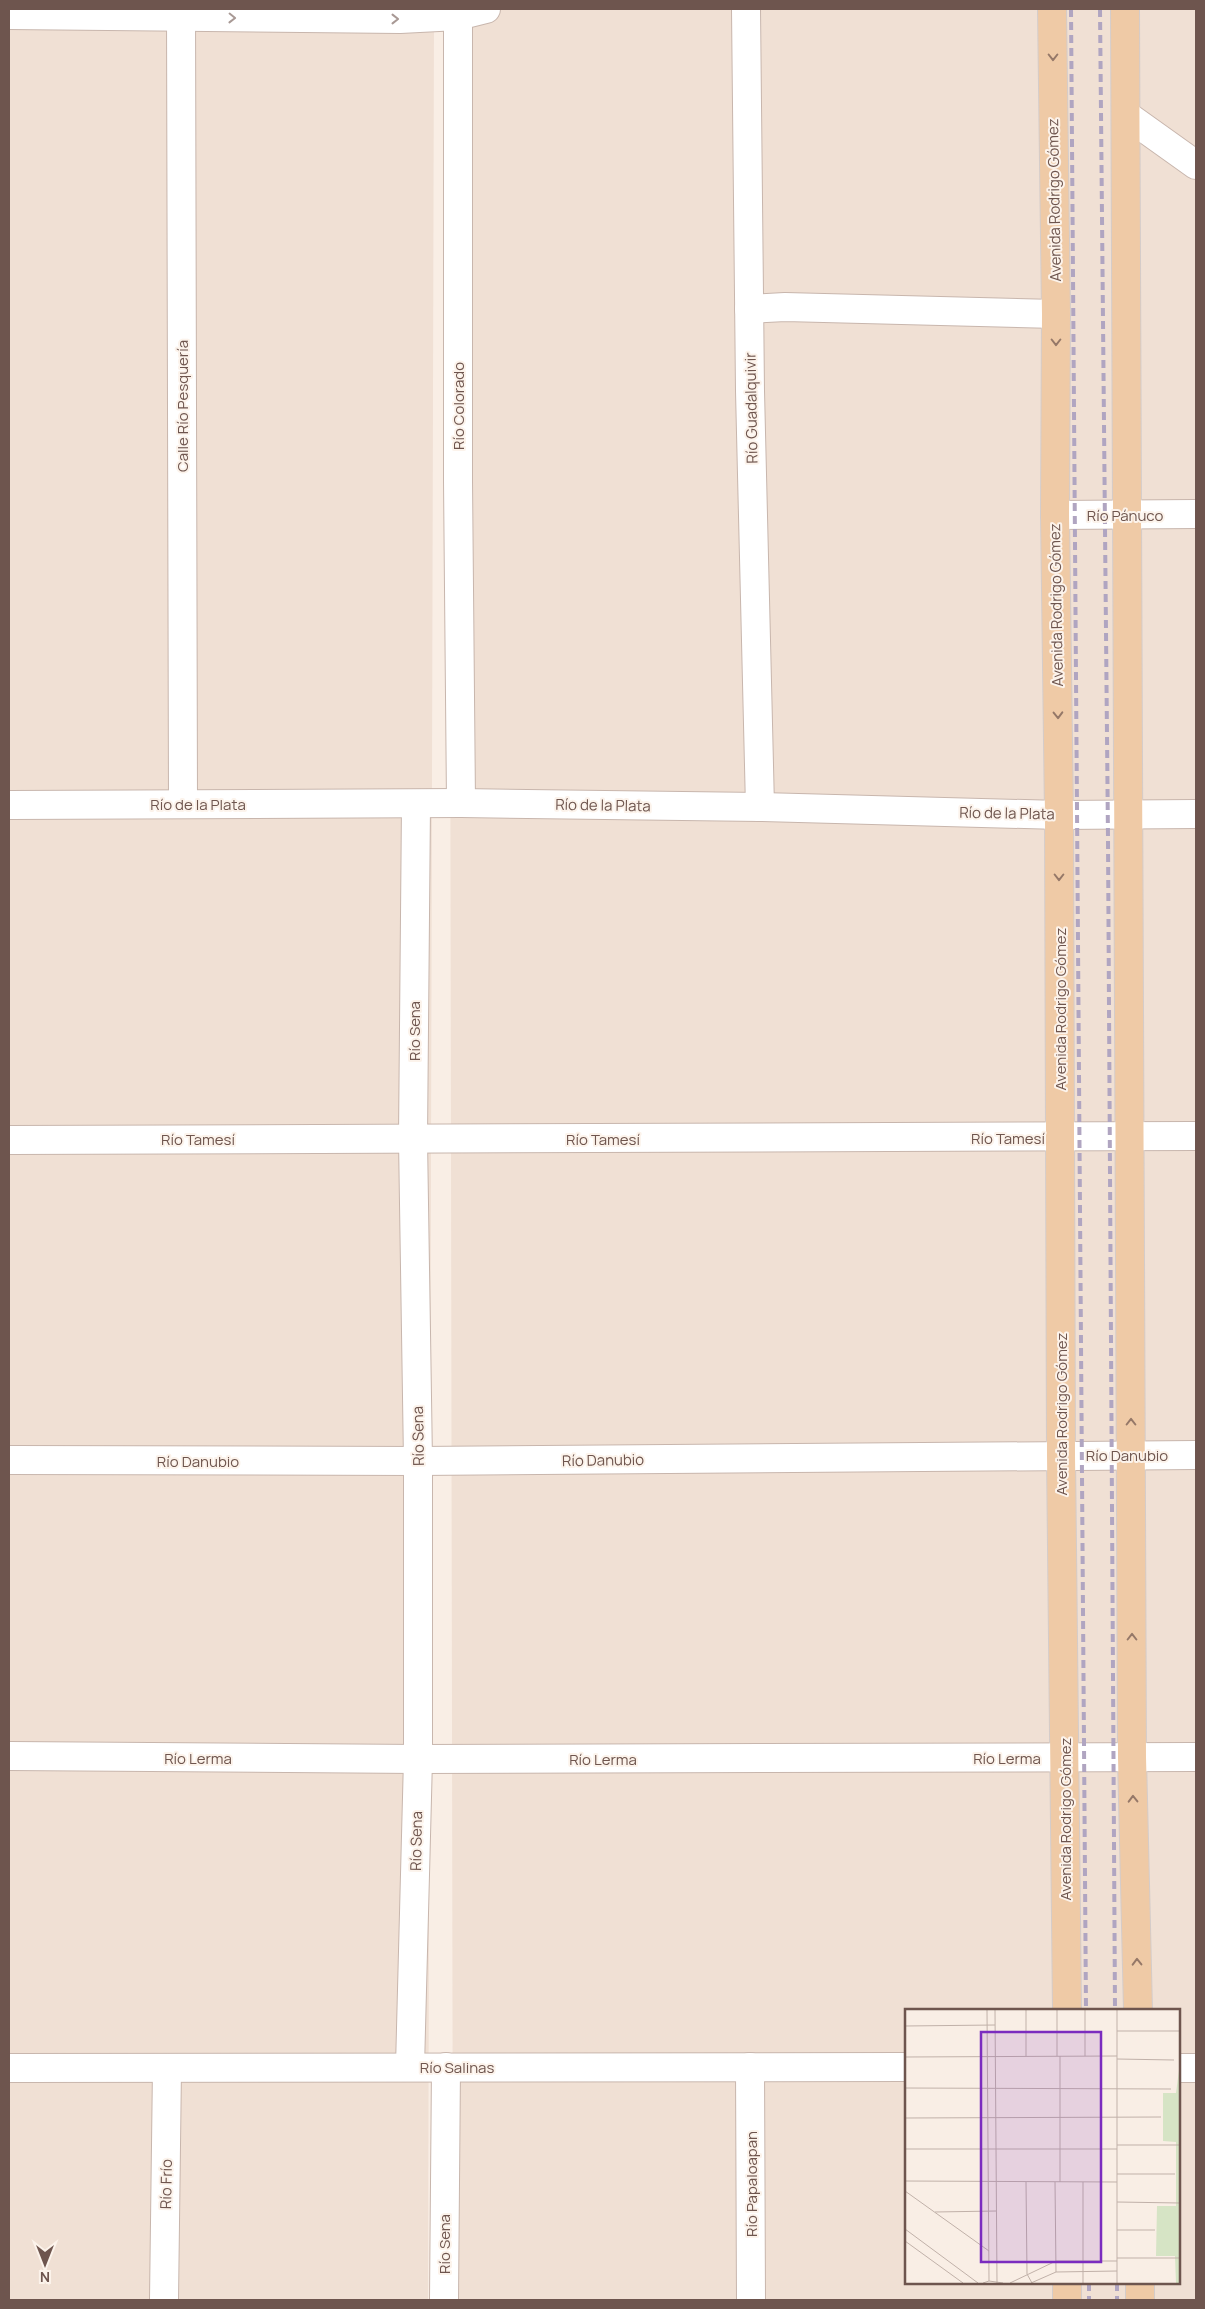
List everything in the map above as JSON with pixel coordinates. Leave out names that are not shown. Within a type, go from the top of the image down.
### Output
[{"type":"main road","name":"Avenida Rodrigo Gómez","points":[[1052,9],[1056,314],[1055,515],[1059,815],[1061,1455],[1066,2009]]},
{"type":"main road","points":[[1125,9],[1132,1757],[1138,2009]]},
{"type":"main road","points":[[1067,2284],[1067,2300]]},
{"type":"main road","points":[[1140,2284],[1140,2300]]},
{"type":"street","points":[[9,15],[181,13],[400,20],[486,9]]},
{"type":"street","name":"Río Guadalquivir","points":[[746,9],[749,309],[760,807]]},
{"type":"street","name":"Calle Río Pesquería","points":[[181,13],[184,804]]},
{"type":"street","name":"Río Colorado","points":[[458,13],[460,803]]},
{"type":"street","points":[[1126,115],[1196,165]]},
{"type":"street","points":[[749,309],[794,307],[1056,314]]},
{"type":"street","name":"Río Pánuco","points":[[1055,515],[1196,514]]},
{"type":"street","name":"Río de la Plata","points":[[9,805],[460,803],[760,807],[1059,815],[1196,814]]},
{"type":"street","name":"Río Sena","points":[[410,2068],[418,1759],[418,1461],[414,1139],[416,804]]},
{"type":"street","name":"Río Tamesí","points":[[9,1140],[1061,1138],[1196,1136]]},
{"type":"street","name":"Río Danubio","points":[[9,1460],[418,1461],[1196,1455]]},
{"type":"street","name":"Río Lerma","points":[[9,1756],[418,1759],[1196,1756]]},
{"type":"street","name":"Río Papaloapan","points":[[750,2067],[751,2300]]},
{"type":"street","name":"Río Salinas","points":[[9,2068],[905,2067]]},
{"type":"street","name":"Río Frío","points":[[164,2300],[167,2068]]},
{"type":"street","name":"Río Sena","points":[[444,2300],[446,2068]]},
{"type":"street","points":[[1180,2068],[1196,2068]]},
{"type":"shaded area","points":[[9,9],[434,9],[428,2300],[9,2300]]},
{"type":"shaded area","points":[[449,9],[1196,9],[1196,2300],[453,2300]]},
{"type":"railway","points":[[1071,9],[1086,2009]]},
{"type":"railway","points":[[1100,9],[1108,839],[1115,2009]]},
{"type":"railway","points":[[1089,2284],[1089,2300]]},
{"type":"railway","points":[[1117,2284],[1117,2300]]}]
